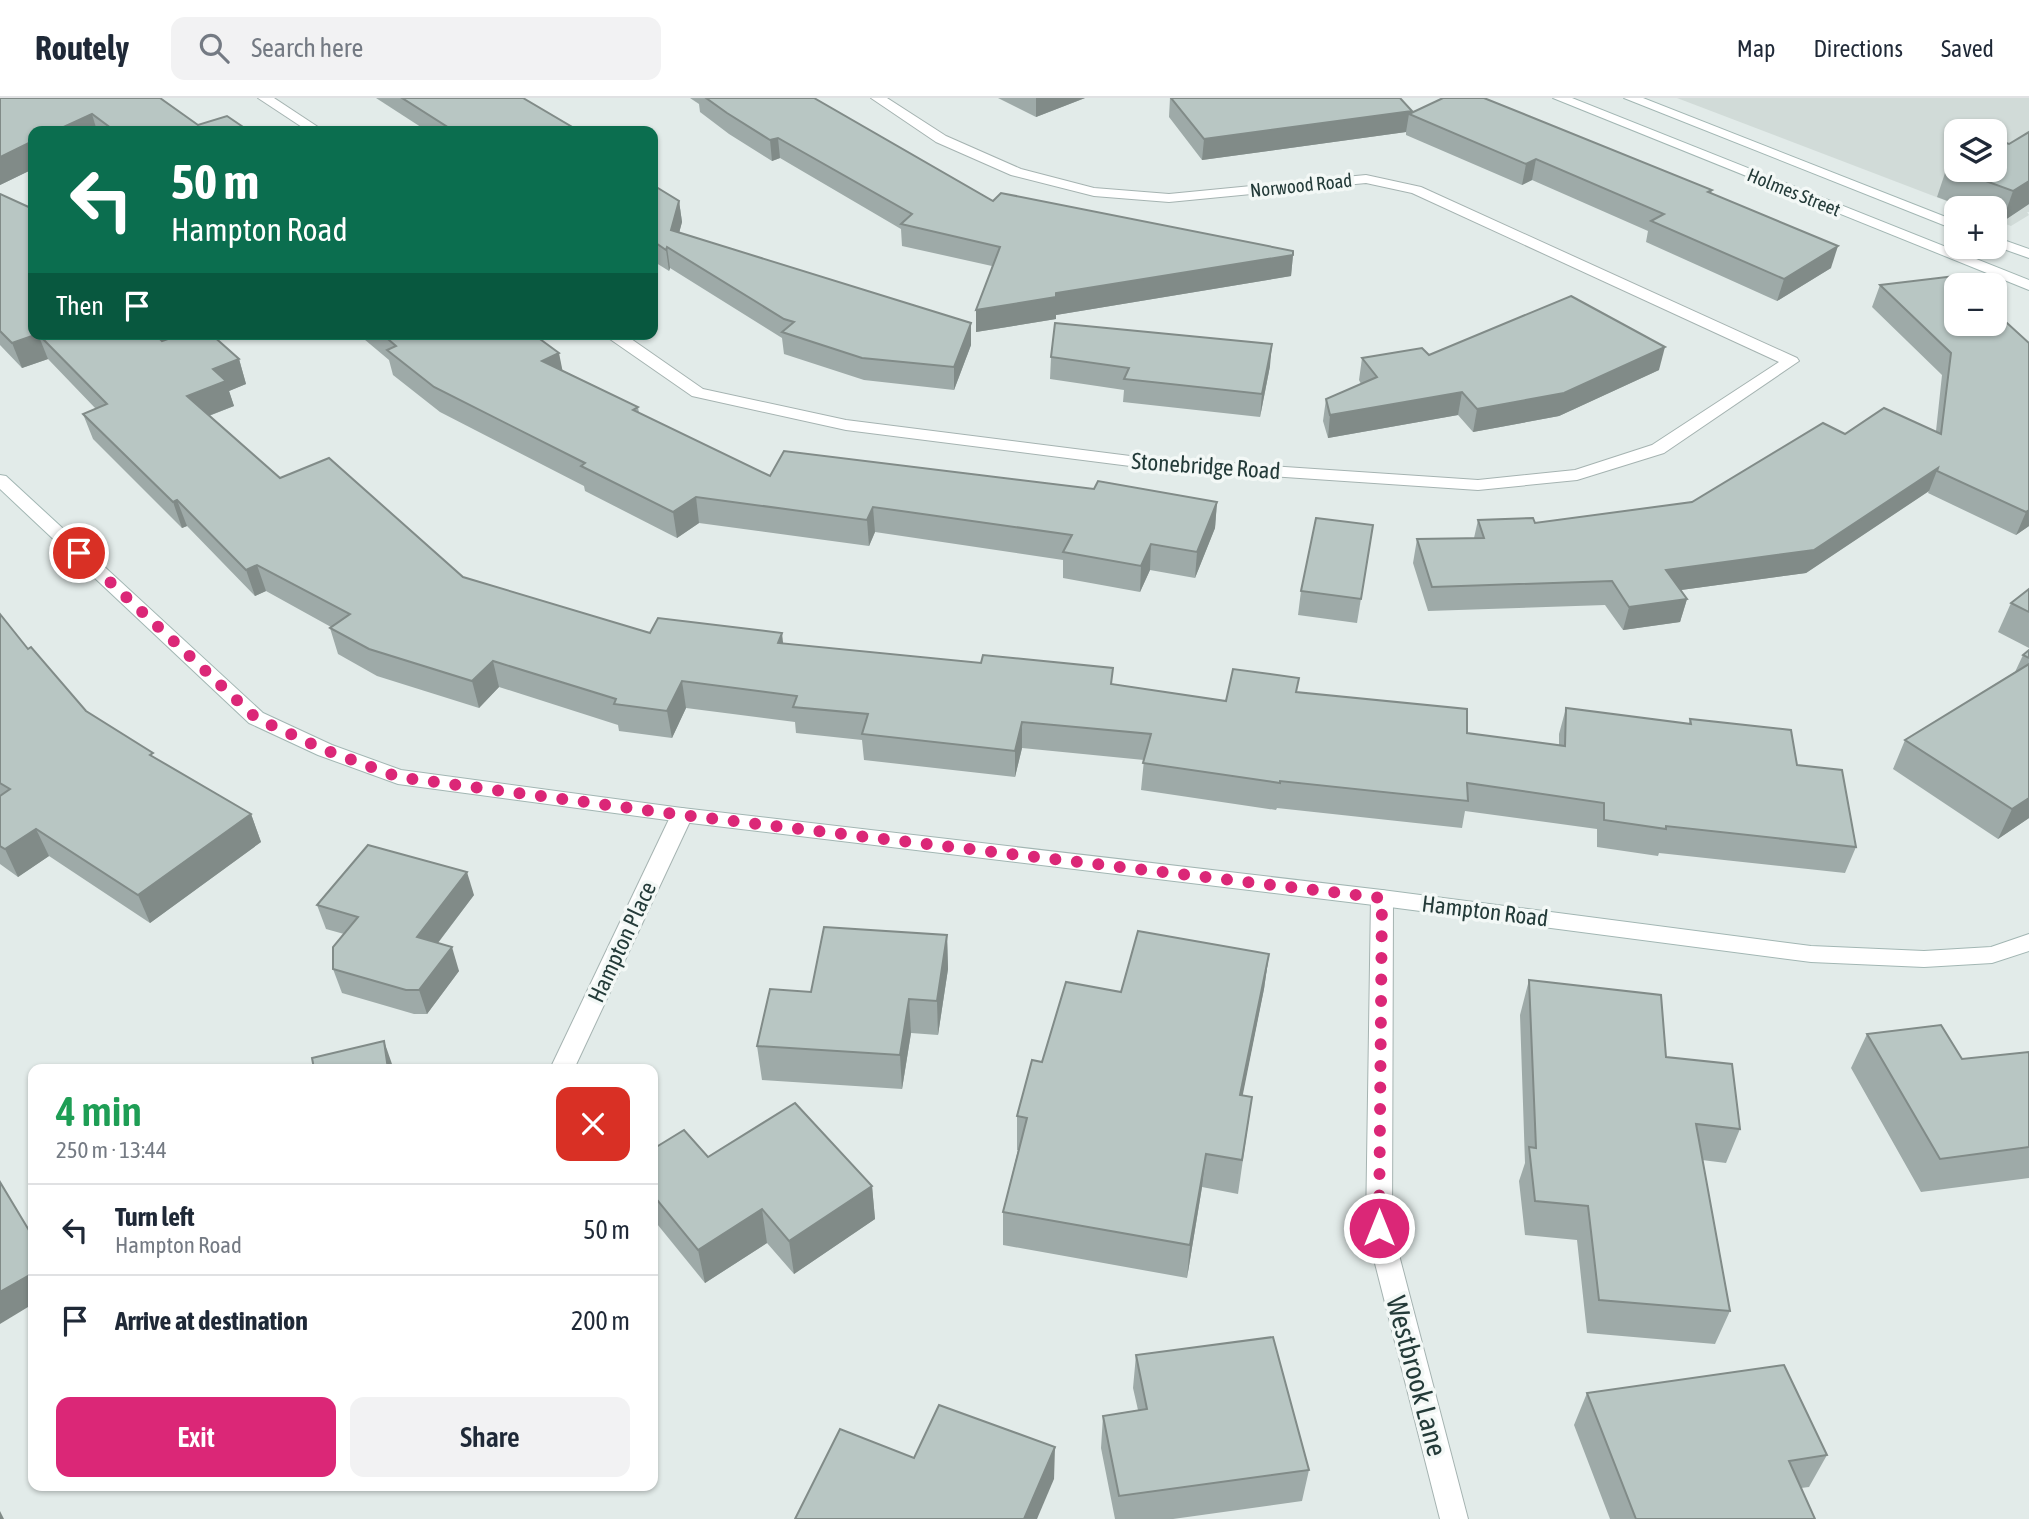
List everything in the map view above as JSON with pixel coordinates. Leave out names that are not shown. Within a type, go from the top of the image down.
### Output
[{"type":"street","points":[[265,98],[309,126]]},
{"type":"street","name":"Norwood Road","points":[[878,98],[941,139],[1016,172],[1094,192],[1169,198],[1366,179],[1416,190],[1791,361]]},
{"type":"street","name":"Holmes Street","points":[[1560,98],[2029,285]]},
{"type":"street","name":"Holmes Street","points":[[1631,98],[1944,221]]},
{"type":"street","points":[[2007,246],[2029,254]]},
{"type":"street","name":"Stonebridge Road","points":[[622,340],[698,393],[846,425],[1138,462],[1478,485],[1577,475],[1658,449],[1791,361]]},
{"type":"street","name":"Hampton Road","points":[[0,480],[256,718],[325,750],[398,777],[682,815],[1382,898],[1811,954],[1924,959],[1992,955],[2029,942]]},
{"type":"street","name":"Hampton Place","points":[[564,1064],[682,815]]},
{"type":"street","name":"Westbrook Lane","points":[[1382,898],[1379,1228],[1454,1519]]},
{"type":"shaded area","points":[[1677,98],[2029,98],[2029,215],[2011,226],[2007,224],[2007,196],[1944,196],[1944,200]]},
{"type":"building","points":[[0,98],[160,98],[198,125],[227,116],[242,126],[108,126],[92,114],[66,126],[28,126],[28,143],[0,157]]},
{"type":"building","points":[[402,98],[523,98],[571,126],[446,126]]},
{"type":"building","points":[[706,98],[814,98],[993,201],[1001,193],[1293,251],[1293,255],[1056,293],[1056,297],[976,310],[1000,247],[901,224],[912,214],[778,138],[770,140]]},
{"type":"building","points":[[1171,98],[1400,98],[1412,111],[1204,139]]},
{"type":"building","points":[[1443,98],[1484,98],[1712,190],[1708,192],[1838,246],[1784,279],[1651,221],[1664,214],[1536,159],[1526,164],[1409,114]]},
{"type":"building","points":[[2029,132],[2029,181],[2013,191],[1988,182],[2007,182],[2007,143]]},
{"type":"building","points":[[658,188],[679,201],[671,230],[971,323],[954,367],[862,358],[782,332],[794,322],[784,319],[667,247],[666,250],[658,244]]},
{"type":"building","points":[[0,194],[28,207],[28,337],[12,343],[0,331]]},
{"type":"building","points":[[1944,277],[1944,336],[2007,336],[2007,323],[2029,343],[2029,510],[2026,512],[1937,471],[1938,468],[1814,550],[1666,570],[1687,599],[1629,607],[1612,581],[1432,587],[1417,539],[1484,538],[1478,520],[1533,518],[1535,523],[1692,502],[1823,423],[1845,434],[1884,408],[1941,434],[1951,353],[1880,285]]},
{"type":"building","points":[[1571,296],[1665,347],[1564,393],[1477,409],[1462,392],[1330,415],[1326,399],[1377,377],[1362,358],[1422,348],[1429,355]]},
{"type":"building","points":[[1055,323],[1272,344],[1262,394],[1124,379],[1129,368],[1051,357]]},
{"type":"building","points":[[44,340],[218,340],[239,359],[213,369],[226,381],[187,396],[280,478],[329,458],[463,577],[650,633],[658,618],[782,633],[778,643],[981,663],[983,655],[1113,668],[1111,684],[1226,701],[1233,669],[1299,678],[1296,692],[1467,709],[1467,733],[1565,746],[1566,708],[1691,724],[1690,719],[1791,730],[1797,765],[1842,770],[1856,847],[1666,826],[1666,829],[1604,820],[1604,803],[1467,783],[1468,801],[1280,783],[1143,763],[1151,734],[1022,722],[1015,751],[862,734],[868,714],[793,707],[797,696],[682,681],[667,711],[614,704],[616,699],[493,661],[472,681],[369,649],[330,628],[350,614],[257,565],[246,570],[177,500],[173,502],[83,414],[107,404]]},
{"type":"building","points":[[389,340],[541,340],[559,353],[542,361],[638,407],[633,410],[770,476],[784,451],[1094,489],[1098,481],[1217,502],[1197,552],[1151,544],[1141,566],[1063,552],[1072,535],[873,507],[867,520],[696,497],[673,512],[581,466],[585,463],[434,387],[387,350],[396,346]]},
{"type":"building","points":[[1316,518],[1373,525],[1361,599],[1301,591]]},
{"type":"building","points":[[2029,589],[2029,612],[2011,603]]},
{"type":"building","points":[[0,614],[28,649],[31,647],[86,711],[153,753],[150,755],[251,814],[138,895],[36,829],[5,849],[0,846],[0,796],[10,789],[0,783]]},
{"type":"building","points":[[2029,664],[2029,798],[2012,809],[1905,740]]},
{"type":"building","points":[[368,845],[467,872],[417,937],[452,947],[419,990],[406,990],[333,969],[333,947],[358,917],[317,905]]},
{"type":"building","points":[[824,927],[947,935],[937,1001],[909,999],[900,1055],[757,1046],[770,989],[811,992]]},
{"type":"building","points":[[1138,931],[1269,954],[1240,1095],[1252,1097],[1242,1160],[1206,1154],[1190,1245],[1003,1212],[1027,1118],[1017,1116],[1032,1060],[1042,1062],[1066,982],[1121,992]]},
{"type":"building","points":[[1529,980],[1661,995],[1666,1057],[1732,1064],[1740,1129],[1696,1124],[1730,1311],[1599,1300],[1588,1206],[1535,1201],[1529,1147],[1536,1148]]},
{"type":"building","points":[[1941,1025],[1962,1059],[2029,1052],[2029,1147],[1940,1159],[1867,1034]]},
{"type":"building","points":[[384,1041],[387,1064],[313,1064],[312,1058]]},
{"type":"building","points":[[795,1103],[872,1186],[789,1241],[762,1209],[698,1250],[658,1201],[658,1146],[684,1130],[708,1157]]},
{"type":"building","points":[[0,1182],[28,1229],[28,1276],[0,1292]]},
{"type":"building","points":[[1273,1337],[1309,1470],[1119,1496],[1103,1416],[1147,1409],[1136,1355]]},
{"type":"building","points":[[1784,1365],[1827,1455],[1789,1461],[1815,1519],[1636,1519],[1587,1393]]},
{"type":"building","points":[[939,1405],[1055,1447],[1024,1519],[795,1519],[840,1429],[914,1458]]},
{"type":"route","points":[[79,553],[256,718],[325,750],[398,777],[682,815],[1382,898],[1379,1228]]}]
